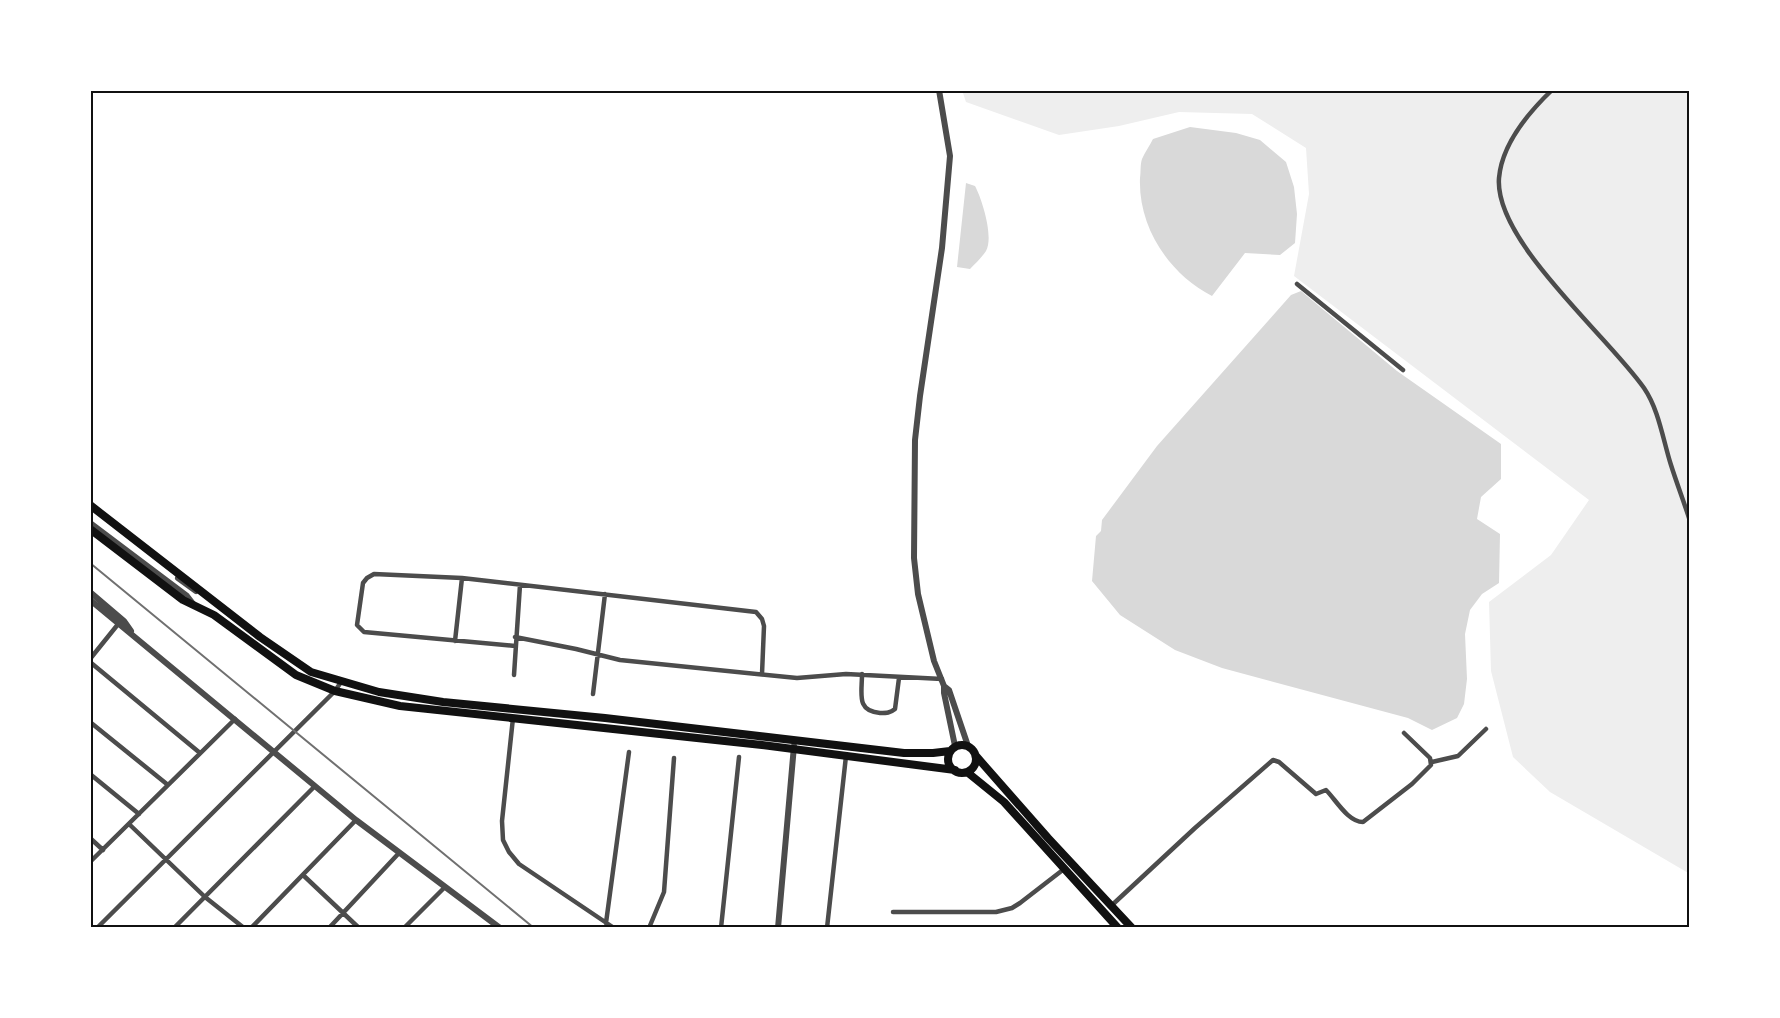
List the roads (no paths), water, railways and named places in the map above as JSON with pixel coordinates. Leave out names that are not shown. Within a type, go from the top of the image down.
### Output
[{"type":"main road","points":[[90,507],[287,656],[311,672],[341,682],[379,692],[444,702],[918,754],[953,749],[961,744],[968,746],[1132,928]]},
{"type":"main road","points":[[90,529],[183,600],[214,615],[296,675],[335,691],[400,706],[794,749],[967,772],[1004,802],[1118,928]]},
{"type":"main road","points":[[953,749],[948,758],[955,771]]},
{"type":"main road","points":[[967,772],[976,762],[976,756]]},
{"type":"street","points":[[939,90],[950,156],[942,248],[915,440],[914,558],[918,594],[934,661],[949,690],[968,746]]},
{"type":"street","points":[[1552,90],[1520,128],[1502,163],[1499,180],[1503,209],[1531,256],[1620,356],[1645,390],[1656,413],[1690,521]]},
{"type":"street","points":[[1297,284],[1403,370]]},
{"type":"street","points":[[90,523],[187,596],[195,606]]},
{"type":"street","points":[[515,646],[364,632],[357,625],[363,583],[374,574],[462,578],[756,612],[764,626],[762,674]]},
{"type":"street","points":[[455,641],[462,578]]},
{"type":"street","points":[[514,675],[520,585]]},
{"type":"street","points":[[90,592],[133,634],[356,820],[498,928]]},
{"type":"street","points":[[593,694],[605,594]]},
{"type":"street","points":[[90,600],[122,622]]},
{"type":"street","points":[[122,622],[90,661],[200,753]]},
{"type":"street","points":[[515,638],[620,660],[797,678],[862,674],[943,682]]},
{"type":"street","points":[[862,674],[862,704],[871,712],[888,713],[895,710],[899,678]]},
{"type":"street","points":[[97,928],[335,691],[341,682]]},
{"type":"street","points":[[943,682],[953,749]]},
{"type":"street","points":[[513,718],[502,821],[503,840],[519,864],[614,928]]},
{"type":"street","points":[[90,862],[235,719]]},
{"type":"street","points":[[90,722],[168,785]]},
{"type":"street","points":[[1111,906],[1273,760],[1279,762],[1316,794],[1326,790],[1352,819],[1359,823],[1412,784],[1432,762],[1458,756],[1486,729]]},
{"type":"street","points":[[1404,733],[1432,762]]},
{"type":"street","points":[[778,928],[796,739]]},
{"type":"street","points":[[606,922],[629,752]]},
{"type":"street","points":[[828,928],[846,756]]},
{"type":"street","points":[[721,928],[739,757]]},
{"type":"street","points":[[649,928],[664,892],[674,758]]},
{"type":"street","points":[[90,774],[139,814]]},
{"type":"street","points":[[174,928],[315,786]]},
{"type":"street","points":[[251,928],[356,820]]},
{"type":"street","points":[[129,824],[204,897],[244,928]]},
{"type":"street","points":[[90,838],[103,850]]},
{"type":"street","points":[[329,928],[399,853]]},
{"type":"street","points":[[893,912],[996,912],[1012,908],[1064,869]]},
{"type":"street","points":[[303,875],[359,928]]},
{"type":"street","points":[[404,928],[445,887]]},
{"type":"railway","points":[[90,563],[534,928]]}]
